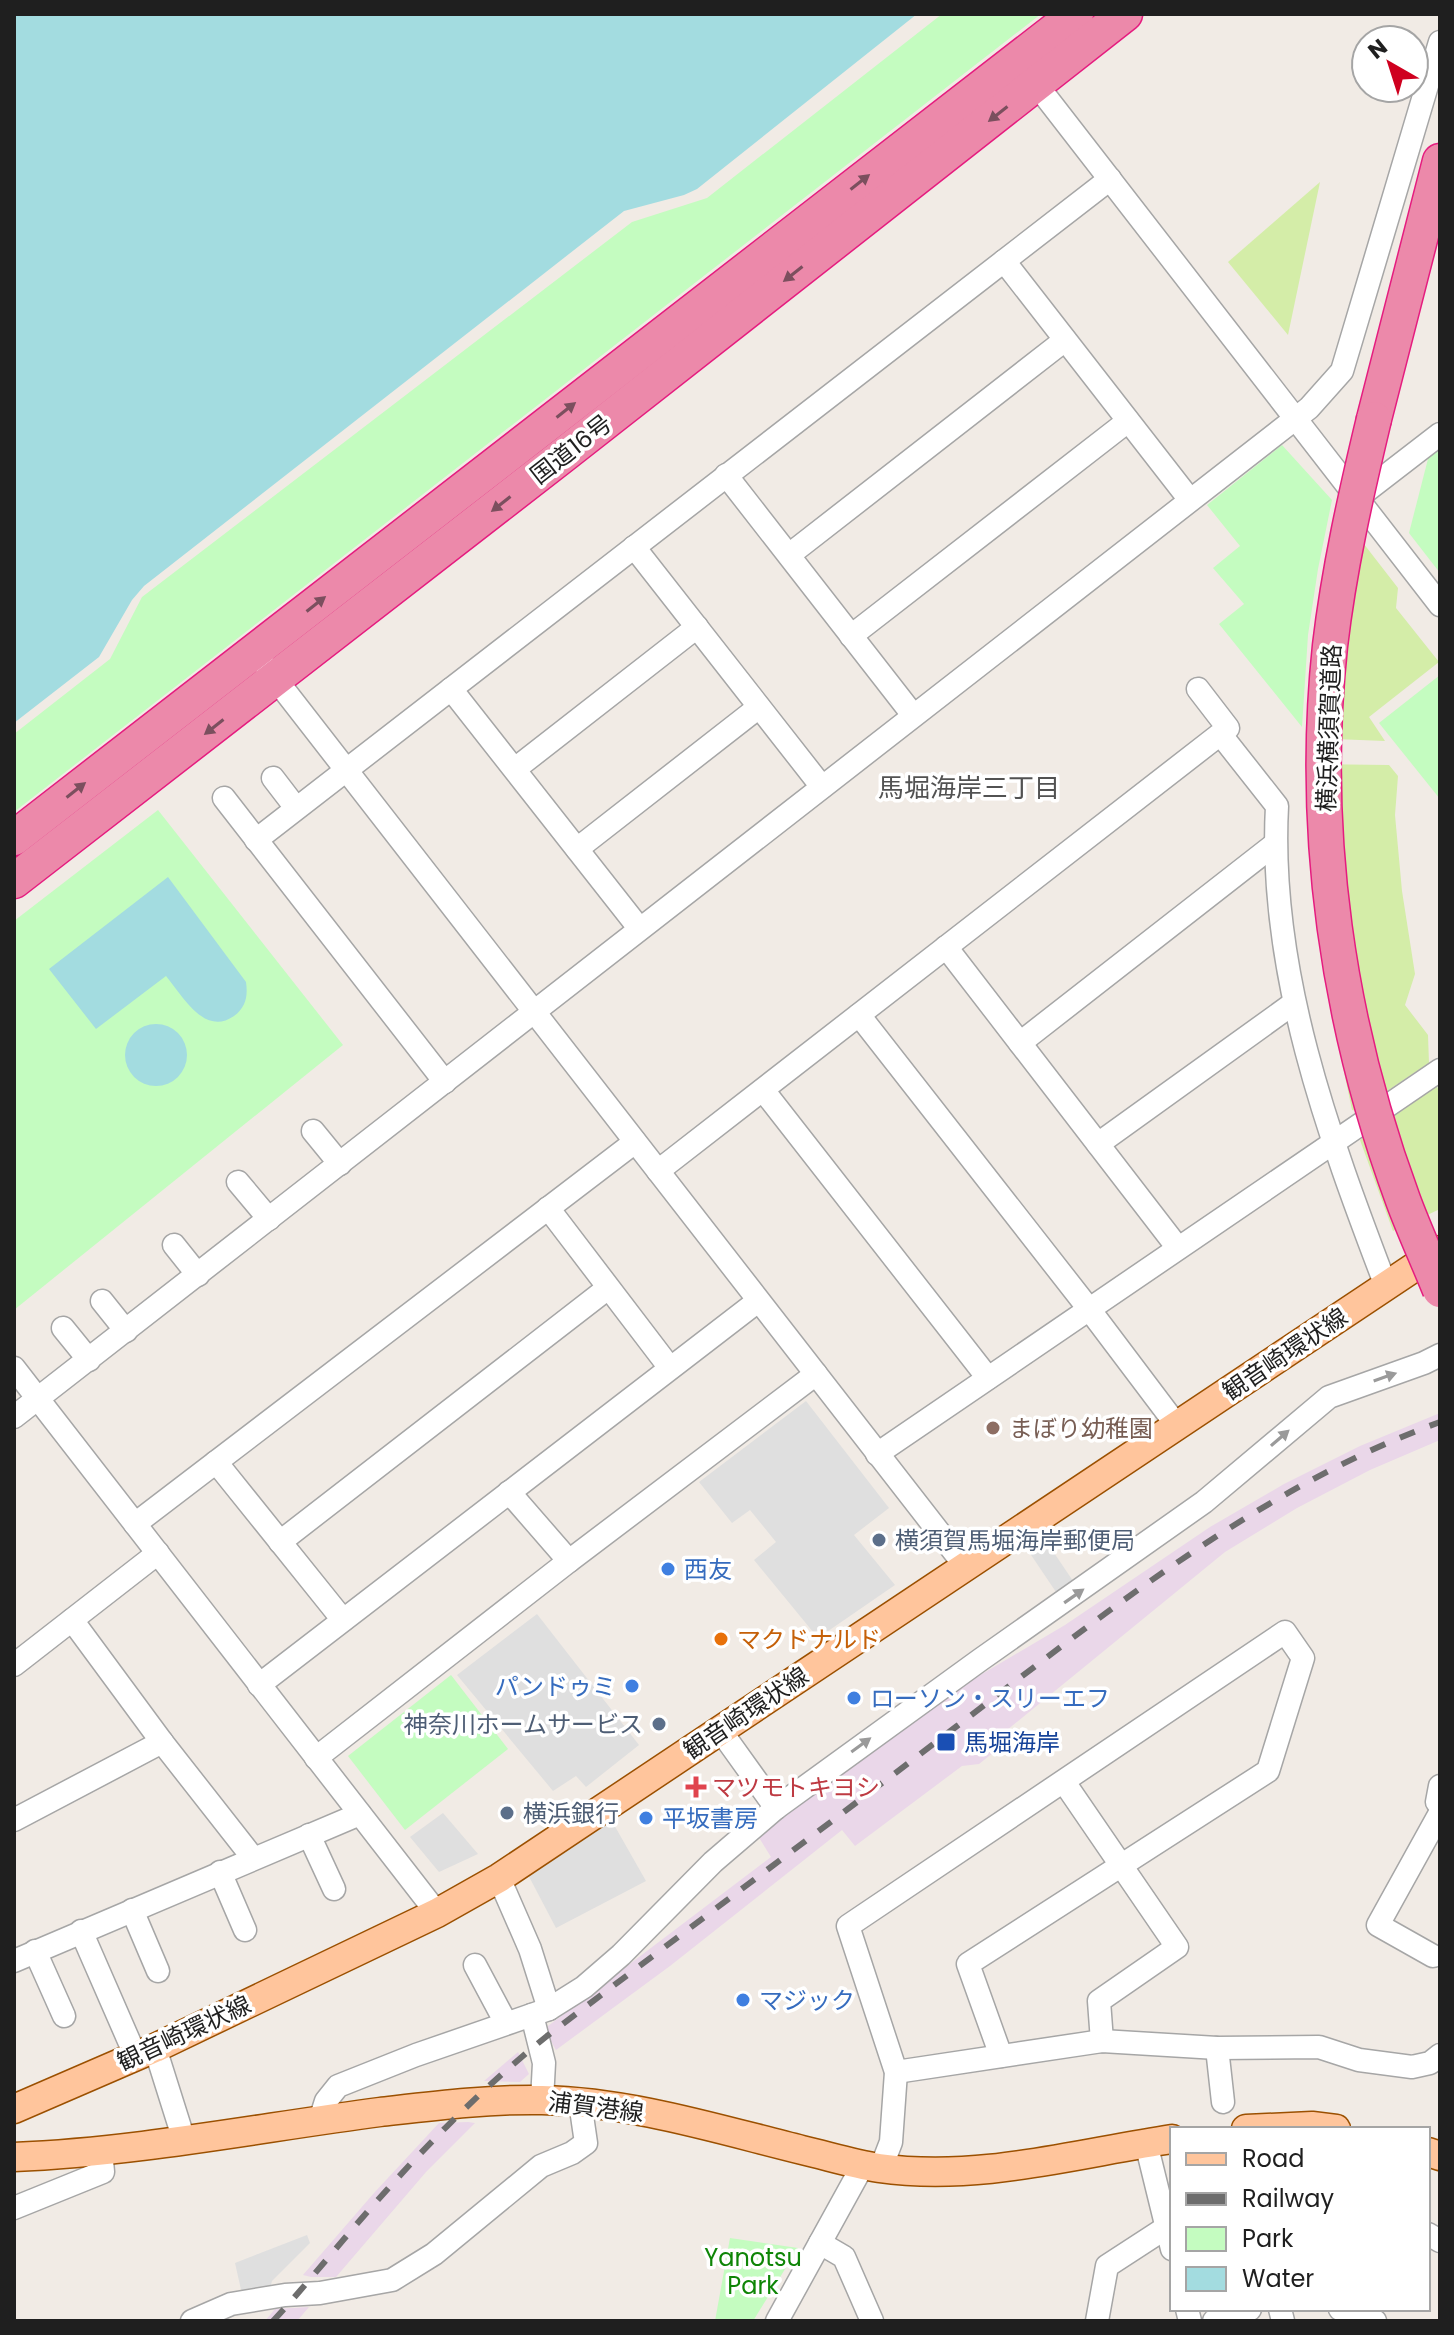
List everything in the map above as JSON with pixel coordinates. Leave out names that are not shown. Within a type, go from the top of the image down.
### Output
[{"type":"highway","name":"国道16号","points":[[14,881],[276,679],[1026,72],[1076,14]]},
{"type":"highway","name":"国道16号","points":[[14,838],[254,651],[1026,72],[1125,14]]},
{"type":"highway","name":"横浜横須賀道路","points":[[1440,161],[1379,420],[1342,645],[1336,742],[1339,866],[1354,983],[1376,1077],[1415,1199],[1440,1260]]},
{"type":"highway","name":"横浜横須賀道路","points":[[1440,210],[1343,555],[1330,645],[1324,742],[1328,869],[1350,1022],[1370,1099],[1403,1201],[1440,1290]]},
{"type":"main road","name":"観音崎環状線","points":[[14,2109],[146,2052],[437,1913],[499,1878],[1440,1250]]},
{"type":"main road","name":"浦賀港線","points":[[14,2157],[184,2140],[445,2104],[542,2100],[647,2112],[872,2166],[942,2172],[1008,2168],[1159,2141]]},
{"type":"main road","points":[[1290,2127],[1320,2127]]},
{"type":"street","points":[[14,1417],[1326,391],[1342,371],[1440,42]]},
{"type":"street","points":[[1026,72],[1440,605]]},
{"type":"street","points":[[256,840],[1110,179]]},
{"type":"street","points":[[1004,261],[1190,500]]},
{"type":"street","points":[[789,555],[1065,340]]},
{"type":"street","points":[[851,636],[1128,421]]},
{"type":"street","points":[[1357,498],[1440,434]]},
{"type":"street","points":[[726,475],[913,715]]},
{"type":"street","points":[[634,547],[822,787]]},
{"type":"street","points":[[515,769],[697,627]]},
{"type":"street","points":[[254,651],[966,1567]]},
{"type":"street","points":[[451,689],[639,928]]},
{"type":"street","points":[[658,1171],[1221,735],[1228,728],[1198,689]]},
{"type":"street","points":[[577,849],[759,707]]},
{"type":"street","points":[[1221,735],[1277,806],[1275,844],[1294,1003],[1332,1143],[1386,1286]]},
{"type":"street","points":[[273,778],[296,808]]},
{"type":"street","points":[[224,798],[445,1082]]},
{"type":"street","points":[[1020,1043],[1275,844]]},
{"type":"street","points":[[946,947],[1178,1248]]},
{"type":"street","points":[[1098,1144],[1294,1003]]},
{"type":"street","points":[[859,1015],[1178,1427]]},
{"type":"street","points":[[877,1454],[1440,1070]]},
{"type":"street","points":[[763,1090],[988,1378]]},
{"type":"street","points":[[313,1131],[340,1164]]},
{"type":"street","points":[[135,1524],[635,1142]]},
{"type":"street","points":[[238,1182],[269,1219]]},
{"type":"street","points":[[548,1208],[670,1368]]},
{"type":"street","points":[[174,1245],[198,1275]]},
{"type":"street","points":[[280,1542],[608,1288]]},
{"type":"street","points":[[102,1301],[126,1331]]},
{"type":"street","points":[[259,1685],[758,1301]]},
{"type":"street","points":[[63,1328],[89,1360]]},
{"type":"street","points":[[320,2120],[326,2101],[338,2086],[541,2012],[584,1987],[713,1862],[776,1808],[1193,1511],[1329,1397],[1440,1355]]},
{"type":"street","points":[[14,1368],[437,1913]]},
{"type":"street","points":[[316,1758],[816,1374]]},
{"type":"street","points":[[216,1462],[343,1620]]},
{"type":"street","points":[[509,1492],[569,1561]]},
{"type":"street","points":[[14,1665],[158,1553]]},
{"type":"street","points":[[72,1620],[253,1858]]},
{"type":"street","points":[[777,2321],[820,2243],[891,2142],[896,2072],[848,1926],[1285,1632],[1303,1658],[1268,1771],[968,1964],[1001,2056]]},
{"type":"street","points":[[720,1730],[776,1808]]},
{"type":"street","points":[[14,1820],[162,1742]]},
{"type":"street","points":[[1064,1782],[1177,1947],[1099,2001],[1102,2041]]},
{"type":"street","points":[[1440,1786],[1437,1802],[1440,1806]]},
{"type":"street","points":[[1433,1956],[1378,1925],[1440,1813]]},
{"type":"street","points":[[14,1961],[360,1814]]},
{"type":"street","points":[[309,1835],[334,1889]]},
{"type":"street","points":[[220,1872],[245,1930]]},
{"type":"street","points":[[499,1878],[530,1949],[541,2012],[544,2063],[542,2100]]},
{"type":"street","points":[[132,1910],[158,1971]]},
{"type":"street","points":[[81,1931],[146,2052],[184,2140]]},
{"type":"street","points":[[35,1951],[64,2016]]},
{"type":"street","points":[[475,1965],[506,2023]]},
{"type":"street","points":[[896,2072],[1102,2041],[1217,2048],[1319,2047],[1359,2060],[1412,2067],[1430,2063],[1440,2055]]},
{"type":"street","points":[[1217,2048],[1223,2102]]},
{"type":"street","points":[[192,2321],[231,2304],[392,2280],[434,2254],[541,2166],[572,2153],[586,2143],[580,2102]]},
{"type":"street","points":[[1097,2321],[1107,2266],[1170,2234],[1159,2141]]},
{"type":"street","points":[[14,2208],[103,2172],[101,2150]]},
{"type":"street","points":[[820,2243],[844,2257],[872,2321]]},
{"type":"street","points":[[1214,2321],[1244,2311]]},
{"type":"street","points":[[1353,2311],[1375,2321]]},
{"type":"shaded area","points":[[806,1401],[889,1508],[854,1535],[895,1585],[818,1638],[754,1560],[776,1542],[750,1510],[732,1523],[699,1482]]},
{"type":"shaded area","points":[[1440,1413],[1440,1440],[1370,1470],[1297,1508],[1225,1552],[1001,1735],[994,1752],[979,1764],[962,1766],[855,1846],[842,1830],[670,1966],[556,2050],[544,2029],[771,1857],[758,1836],[922,1712],[1065,1625],[1210,1527],[1284,1484],[1360,1446]]},
{"type":"shaded area","points":[[1040,1532],[1073,1581],[1056,1592],[1023,1543]]},
{"type":"shaded area","points":[[537,1614],[639,1745],[586,1787],[576,1776],[553,1791],[457,1675]]},
{"type":"shaded area","points":[[443,1813],[478,1854],[439,1872],[410,1837]]},
{"type":"shaded area","points":[[609,1816],[646,1881],[556,1928],[525,1869]]},
{"type":"shaded area","points":[[518,2052],[529,2074],[520,2082],[484,2081]]},
{"type":"shaded area","points":[[439,2123],[475,2123],[426,2172],[336,2277],[303,2275]]},
{"type":"shaded area","points":[[307,2235],[310,2243],[272,2281],[269,2292],[242,2294],[235,2263]]},
{"type":"shaded area","points":[[309,2307],[297,2321],[265,2321],[275,2309]]},
{"type":"green space","points":[[942,14],[1041,14],[14,812],[14,734],[110,659],[142,597],[632,222],[707,198]]},
{"type":"green space","points":[[1320,182],[1288,335],[1228,262]]},
{"type":"green space","points":[[1282,445],[1332,500],[1308,635],[1302,727],[1219,624],[1244,604],[1213,568],[1240,546],[1207,505]]},
{"type":"green space","points":[[1440,446],[1440,573],[1409,533],[1429,455]]},
{"type":"green space","points":[[1336,508],[1398,588],[1396,608],[1439,662],[1369,717],[1385,741],[1309,738],[1313,635]]},
{"type":"green space","points":[[1440,675],[1440,799],[1379,723]]},
{"type":"green space","points":[[1307,764],[1389,765],[1398,776],[1395,815],[1402,891],[1415,974],[1405,1005],[1428,1035],[1429,1063],[1357,1111],[1352,1110],[1329,1000],[1314,878]]},
{"type":"green space","points":[[158,810],[343,1045],[14,1310],[14,921]]},
{"type":"green space","points":[[1437,1086],[1440,1095],[1440,1209],[1393,1231],[1360,1140]]},
{"type":"green space","points":[[451,1675],[508,1749],[405,1830],[348,1756]]},
{"type":"green space","name":"Yanotsu Park","points":[[730,2238],[798,2248],[753,2321],[715,2321]]},
{"type":"water","points":[[14,14],[917,14],[697,189],[624,211],[144,586],[132,600],[99,657],[14,723]]},
{"type":"water","points":[[168,877],[246,982],[244,1005],[238,1013],[223,1021],[204,1018],[187,1003],[166,976],[96,1029],[49,969]]},
{"type":"water","points":[[156,1024],[168,1026],[178,1033],[185,1043],[185,1067],[178,1077],[168,1084],[156,1086],[144,1084],[134,1077],[127,1067],[125,1055],[127,1043],[134,1033],[144,1026]]},
{"type":"railway","points":[[273,2321],[417,2157],[480,2094],[547,2036],[1071,1639],[1187,1556],[1309,1481],[1373,1449],[1440,1422]]},
{"type":"place","name":"まぼり幼稚園","points":[[993,1428]]},
{"type":"place","name":"横須賀馬堀海岸郵便局","points":[[879,1540]]},
{"type":"place","name":"西友","points":[[668,1569]]},
{"type":"place","name":"マクドナルド","points":[[721,1639]]},
{"type":"place","name":"パンドゥミ","points":[[632,1686]]},
{"type":"place","name":"ローソン・スリーエフ","points":[[854,1698]]},
{"type":"place","name":"神奈川ホームサービス","points":[[659,1724]]},
{"type":"place","name":"馬堀海岸","points":[[946,1742]]},
{"type":"place","name":"マツモトキヨシ","points":[[696,1787]]},
{"type":"place","name":"横浜銀行","points":[[507,1813]]},
{"type":"place","name":"平坂書房","points":[[646,1818]]},
{"type":"place","name":"マジック","points":[[743,2000]]},
{"type":"district","name":"馬堀海岸三丁目","points":[[969,788]]}]
